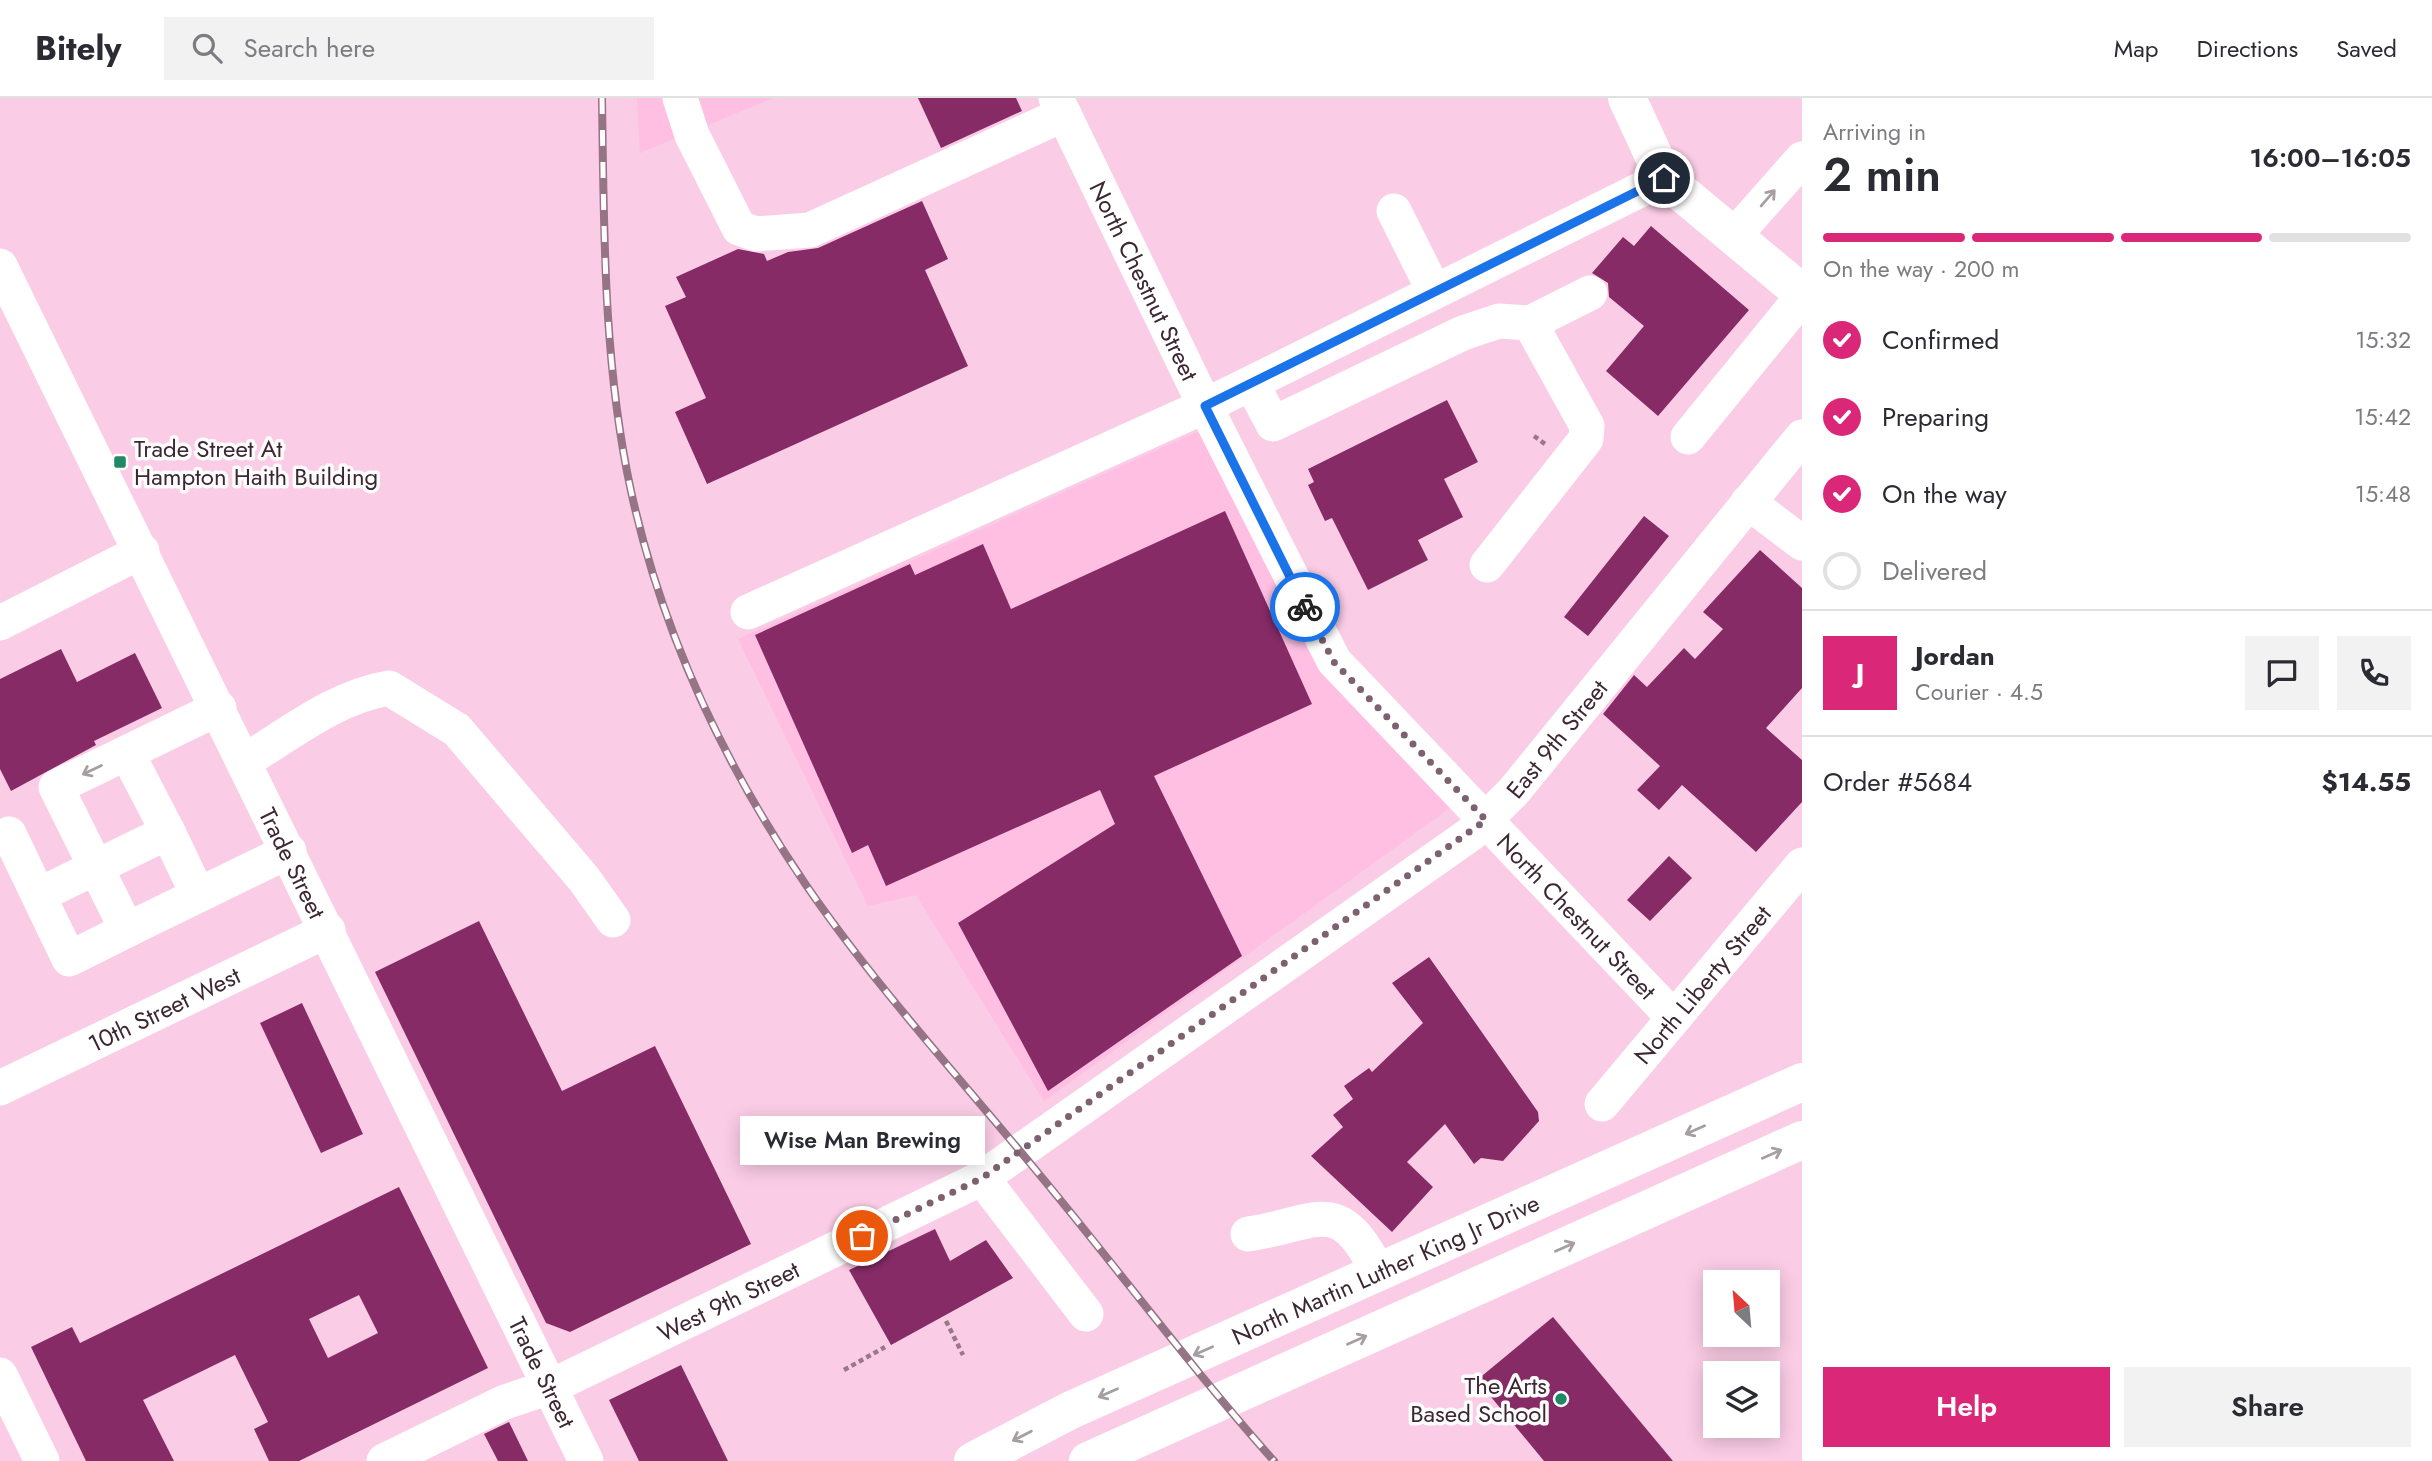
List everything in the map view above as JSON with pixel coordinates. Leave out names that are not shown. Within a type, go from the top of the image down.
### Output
[{"type":"main road","points":[[1627,98],[1664,178],[1802,295]]},
{"type":"main road","name":"North Martin Luther King Jr Drive","points":[[972,1461],[1071,1410],[1802,1082]]},
{"type":"main road","points":[[1071,1410],[1102,1458],[1295,1368],[1802,1140]]},
{"type":"street","points":[[680,98],[692,135],[740,228],[756,234],[810,230],[1060,106]]},
{"type":"street","name":"North Chestnut Street","points":[[1060,106],[1205,406],[1334,662],[1674,1018]]},
{"type":"street","points":[[1733,237],[1802,159]]},
{"type":"street","points":[[748,612],[1114,449],[1252,384],[1437,289],[1664,178]]},
{"type":"street","points":[[1394,211],[1463,333]]},
{"type":"street","name":"Trade Street","points":[[3,279],[142,551],[586,1461]]},
{"type":"street","points":[[1252,384],[1273,424],[1463,333],[1499,321],[1530,323],[1590,293]]},
{"type":"street","points":[[1688,437],[1802,295]]},
{"type":"street","points":[[1487,565],[1586,439],[1587,426],[1530,323]]},
{"type":"street","name":"East 9th Street","points":[[988,1173],[1486,820],[1802,436]]},
{"type":"street","points":[[1748,502],[1802,543]]},
{"type":"street","points":[[0,622],[142,551]]},
{"type":"street","points":[[245,761],[338,703],[362,692],[389,688],[457,730],[584,879],[613,920]]},
{"type":"street","points":[[127,930],[56,787],[219,708]]},
{"type":"street","points":[[127,752],[198,895]]},
{"type":"street","points":[[38,895],[168,832]]},
{"type":"street","points":[[9,834],[69,959],[289,851]]},
{"type":"street","name":"North Liberty Street","points":[[1602,1104],[1802,865]]},
{"type":"street","name":"10th Street West","points":[[1,1085],[328,930]]},
{"type":"street","points":[[988,1173],[1086,1314]]},
{"type":"street","name":"West 9th Street","points":[[384,1461],[505,1402],[550,1387],[988,1173]]},
{"type":"street","points":[[1248,1234],[1308,1220],[1335,1220],[1348,1226],[1378,1272]]},
{"type":"street","points":[[0,1375],[41,1461]]},
{"type":"path","points":[[1534,436],[1543,442]]},
{"type":"path","points":[[946,1321],[963,1355]]},
{"type":"path","points":[[844,1370],[885,1347]]},
{"type":"shaded area","points":[[637,98],[773,98],[640,153]]},
{"type":"shaded area","points":[[1199,431],[1324,672],[1450,808],[1044,1101],[916,895],[868,906],[738,639]]},
{"type":"building","points":[[918,98],[1016,98],[1022,111],[941,148]]},
{"type":"building","points":[[922,201],[948,259],[925,270],[968,366],[707,484],[675,412],[706,398],[665,306],[686,297],[676,277],[738,249],[764,254],[767,261],[788,252],[818,248]]},
{"type":"building","points":[[1651,226],[1749,310],[1658,416],[1606,371],[1644,326],[1609,297],[1608,283],[1592,273],[1623,237],[1634,246]]},
{"type":"building","points":[[1447,400],[1478,462],[1444,479],[1463,517],[1418,540],[1428,560],[1368,590],[1332,518],[1325,521],[1308,485],[1314,482],[1308,469]]},
{"type":"building","points":[[1225,511],[1312,704],[1154,776],[1242,956],[1048,1091],[958,923],[1115,824],[1100,790],[886,886],[868,845],[852,853],[755,635],[910,564],[915,575],[983,544],[1011,609]]},
{"type":"building","points":[[1644,516],[1669,536],[1588,636],[1564,617]]},
{"type":"building","points":[[1760,550],[1802,588],[1802,688],[1766,728],[1802,760],[1802,802],[1756,852],[1682,785],[1659,810],[1637,790],[1660,766],[1603,714],[1634,675],[1647,687],[1684,648],[1695,659],[1723,629],[1703,612]]},
{"type":"building","points":[[61,649],[77,682],[135,653],[162,708],[94,741],[96,745],[11,791],[0,769],[0,679]]},
{"type":"building","points":[[1669,856],[1692,878],[1650,921],[1627,900]]},
{"type":"building","points":[[479,921],[562,1091],[655,1046],[751,1244],[570,1332],[546,1323],[375,972]]},
{"type":"building","points":[[1429,957],[1538,1112],[1539,1121],[1503,1161],[1481,1158],[1474,1164],[1445,1124],[1407,1162],[1433,1187],[1392,1232],[1311,1156],[1343,1127],[1333,1115],[1353,1099],[1344,1086],[1369,1068],[1372,1072],[1423,1023],[1392,983]]},
{"type":"building","points":[[302,1003],[363,1134],[321,1153],[260,1023]]},
{"type":"building","points":[[399,1187],[488,1368],[299,1461],[269,1461],[254,1429],[268,1422],[235,1355],[143,1400],[174,1461],[86,1461],[31,1347],[72,1327],[80,1343]],"holes":[[[359,1295],[378,1333],[328,1358],[309,1319]]]},
{"type":"building","points":[[935,1229],[950,1261],[986,1240],[1013,1278],[891,1345],[849,1270]]},
{"type":"building","points":[[1553,1317],[1673,1461],[1544,1461],[1477,1380]]},
{"type":"building","points":[[681,1365],[728,1461],[639,1461],[609,1400]]},
{"type":"building","points":[[509,1422],[528,1461],[498,1461],[484,1434]]},
{"type":"railway","points":[[602,98],[607,296],[622,443],[644,544],[660,596],[700,697],[723,745],[776,840],[861,960],[1274,1461]]},
{"type":"way so far","points":[[862,1236],[982,1178],[1046,1130],[1149,1061],[1472,833],[1486,820],[1334,662],[1305,607]]},
{"type":"place","name":"Trade Street At Hampton Haith Building","points":[[120,462]]},
{"type":"place","name":"Wise Man Brewing","points":[[862,1236]]},
{"type":"place","name":"The Arts Based School","points":[[1561,1399]]},
{"type":"route","points":[[1305,607],[1205,406],[1664,178]]}]
